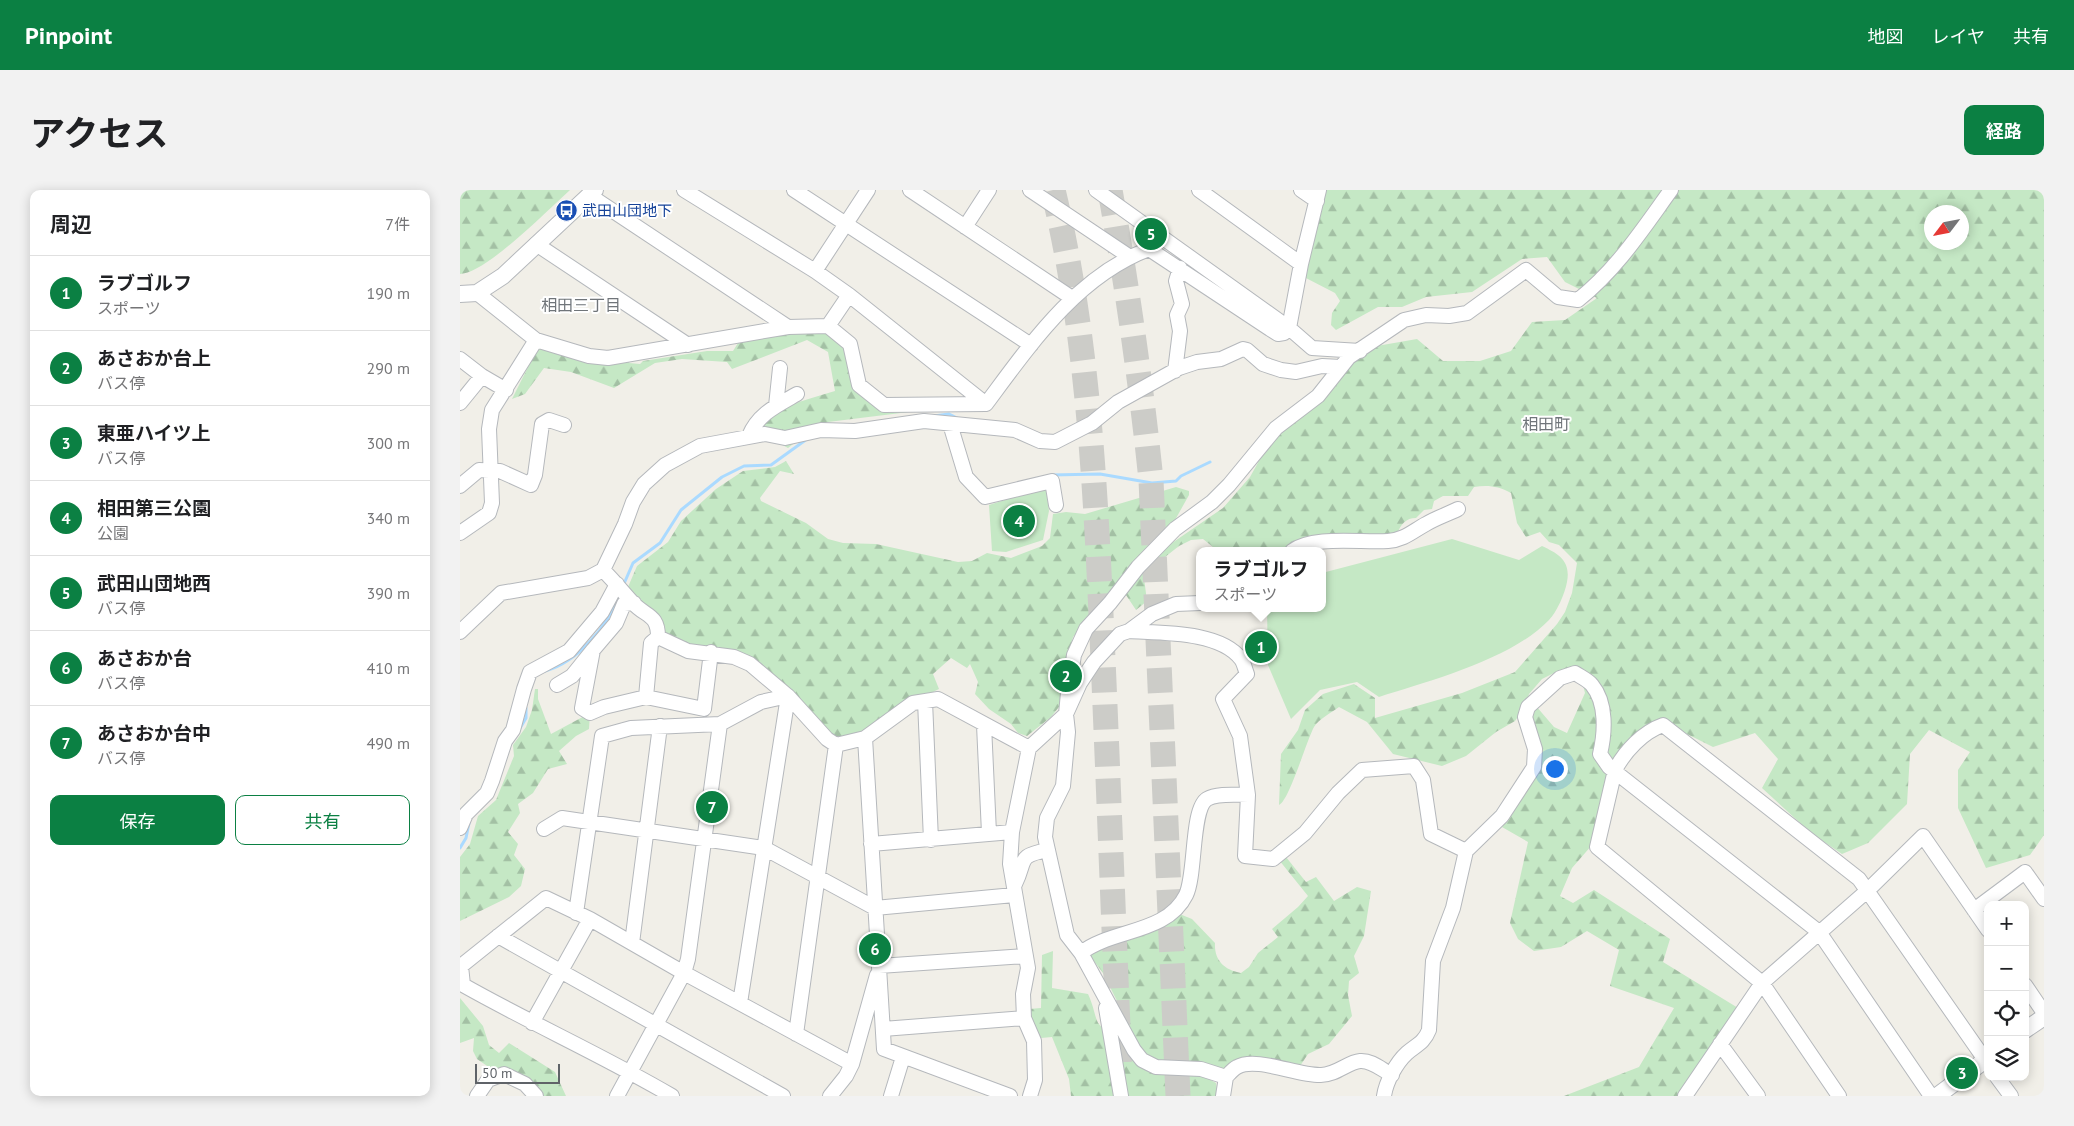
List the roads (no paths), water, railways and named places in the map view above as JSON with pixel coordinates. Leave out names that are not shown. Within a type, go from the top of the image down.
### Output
[{"type":"street","points":[[684,190],[815,271],[986,404]]},
{"type":"street","points":[[794,190],[1030,345]]},
{"type":"street","points":[[815,271],[845,222],[868,190]]},
{"type":"street","points":[[910,190],[1072,298]]},
{"type":"street","points":[[965,227],[989,190]]},
{"type":"street","points":[[1030,190],[1130,257]]},
{"type":"street","points":[[1096,190],[1289,328],[1312,348],[1360,352]]},
{"type":"street","points":[[1199,190],[1300,264]]},
{"type":"street","points":[[986,404],[1030,345],[1072,298],[1130,257],[1149,250],[1180,268],[1278,334],[1284,333],[1289,328],[1300,264],[1318,196],[1301,190]]},
{"type":"street","points":[[1226,1077],[1201,1069],[1156,1067],[1142,1060],[1134,1050],[1081,953],[1067,935],[1045,837],[1047,818],[1063,786],[1068,732],[1066,714],[1069,675],[1074,655],[1086,629],[1138,568],[1175,529],[1212,502],[1229,485],[1276,428],[1318,396],[1349,357],[1360,352],[1388,329],[1404,320],[1426,315],[1467,313],[1526,270],[1558,297],[1578,300],[1599,283],[1620,260],[1670,190]]},
{"type":"street","points":[[460,294],[477,293],[503,276],[592,193],[788,327]]},
{"type":"street","points":[[536,244],[688,345]]},
{"type":"street","points":[[1175,371],[1180,331],[1177,316],[1182,304],[1176,281],[1180,268]]},
{"type":"street","points":[[477,293],[536,340],[589,356],[608,358],[788,327],[828,326],[850,344],[859,385],[884,405],[986,404]]},
{"type":"street","points":[[828,326],[848,295]]},
{"type":"street","points":[[460,533],[488,514],[492,503],[489,429],[492,410],[536,340]]},
{"type":"street","points":[[460,632],[501,593],[588,578],[603,570],[625,524],[633,502],[644,484],[678,456],[700,446],[765,434],[786,438],[821,430],[855,431],[924,421],[1015,430],[1040,441],[1054,442],[1073,435],[1092,423],[1118,402],[1175,371],[1197,362],[1220,359],[1245,349],[1263,364],[1281,370],[1296,372],[1322,366],[1341,367]]},
{"type":"street","points":[[460,359],[482,376],[506,390]]},
{"type":"street","points":[[776,406],[780,368]]},
{"type":"street","points":[[460,403],[482,376]]},
{"type":"street","points":[[748,436],[754,422],[797,394]]},
{"type":"street","points":[[460,486],[479,470],[500,471],[531,485],[535,474],[542,424],[549,420],[564,426]]},
{"type":"street","points":[[950,424],[966,477],[985,497],[1052,481],[1056,505]]},
{"type":"street","points":[[1298,547],[1332,541],[1390,541],[1410,536],[1427,523],[1458,510]]},
{"type":"street","points":[[603,570],[634,604],[654,620],[658,637]]},
{"type":"street","points":[[460,828],[466,814],[486,793],[492,781],[505,741],[516,723],[524,688],[530,672],[569,651],[602,612],[617,584]]},
{"type":"street","points":[[557,685],[572,676],[616,623],[624,604],[634,604]]},
{"type":"street","points":[[1130,631],[1152,614],[1176,604],[1196,604]]},
{"type":"street","points":[[1030,1096],[1035,1080],[1034,1041],[1024,1018],[1023,994],[1028,968],[1010,864],[1012,832],[1029,748],[1066,714],[1080,683],[1094,662],[1120,634],[1130,631],[1181,634],[1210,639],[1241,659],[1247,674],[1224,699],[1240,736],[1248,795],[1246,856],[1273,859],[1305,833],[1338,793],[1362,770],[1414,766],[1423,780],[1431,834],[1466,851]]},
{"type":"street","points":[[658,637],[688,651],[711,652],[734,657],[750,664],[788,696],[827,739],[836,745],[865,738],[913,703],[938,699],[1029,748]]},
{"type":"street","points":[[646,697],[651,643],[658,637]]},
{"type":"street","points":[[593,650],[582,708],[590,713],[604,707],[646,697],[704,709],[711,652]]},
{"type":"street","points":[[1384,1096],[1392,1075],[1406,1054],[1425,1040],[1429,1030],[1433,961],[1453,908],[1466,851],[1502,816],[1534,767],[1535,749],[1525,717],[1528,707],[1560,678],[1575,674],[1591,684],[1596,692],[1605,731],[1600,754],[1609,767],[1820,932],[1932,1096]]},
{"type":"street","points":[[576,913],[602,736],[631,728],[720,724],[761,702],[788,696]]},
{"type":"street","points":[[740,1003],[788,696]]},
{"type":"street","points":[[925,701],[931,840]]},
{"type":"street","points":[[617,1096],[684,974],[688,959],[720,724]]},
{"type":"street","points":[[984,724],[989,833]]},
{"type":"street","points":[[1839,1096],[1762,983],[1597,847],[1615,770],[1620,760],[1648,730],[1663,725],[1859,879],[1984,1057]]},
{"type":"street","points":[[632,942],[660,726]]},
{"type":"street","points":[[865,738],[884,1049],[1010,1096]]},
{"type":"street","points":[[796,1034],[836,745]]},
{"type":"street","points":[[1081,953],[1092,945],[1148,926],[1176,910],[1186,896],[1192,878],[1198,812],[1205,800],[1213,797],[1248,795]]},
{"type":"street","points":[[544,829],[562,818],[704,837],[764,848],[875,908],[1015,890]]},
{"type":"street","points":[[871,844],[1012,832]]},
{"type":"street","points":[[1685,1096],[1762,983],[1867,891],[1923,836],[1984,924]]},
{"type":"street","points":[[1015,890],[1022,861],[1029,854],[1048,850]]},
{"type":"street","points":[[1974,910],[2025,872],[2044,899]]},
{"type":"street","points":[[672,1096],[630,1072],[532,1023],[464,985],[461,966],[546,898],[590,919],[684,974],[852,1064]]},
{"type":"street","points":[[532,1023],[590,919]]},
{"type":"street","points":[[498,936],[783,1096]]},
{"type":"street","points":[[879,969],[1026,956]]},
{"type":"street","points":[[830,1096],[846,1076],[852,1064],[879,969]]},
{"type":"street","points":[[1102,990],[1122,1096]]},
{"type":"street","points":[[2029,991],[2044,1015],[2029,1027]]},
{"type":"street","points":[[883,1029],[1024,1018]]},
{"type":"street","points":[[1720,1044],[1758,1096]]},
{"type":"street","points":[[890,1096],[903,1057]]},
{"type":"street","points":[[1223,1096],[1226,1077],[1238,1066],[1254,1063],[1295,1073],[1320,1076],[1335,1073],[1360,1061],[1372,1064],[1392,1075]]},
{"type":"street","points":[[1937,1096],[1984,1063]]},
{"type":"street","points":[[477,1096],[488,1080],[504,1074],[525,1084],[536,1096]]},
{"type":"street","points":[[2000,1081],[2011,1096]]},
{"type":"waterway","points":[[934,416],[949,414],[959,419]]},
{"type":"waterway","points":[[623,586],[633,563],[660,543],[681,510],[722,477],[744,466],[771,465],[807,439]]},
{"type":"waterway","points":[[1051,475],[1100,474],[1152,483],[1176,481],[1181,476],[1210,462]]},
{"type":"waterway","points":[[545,671],[569,659],[590,641],[608,619],[620,594]]},
{"type":"waterway","points":[[519,730],[526,718],[526,708]]},
{"type":"waterway","points":[[460,848],[466,838],[469,823]]},
{"type":"tunnel","points":[[1053,190],[1075,306],[1083,364],[1094,482],[1120,1074]]},
{"type":"tunnel","points":[[1110,190],[1133,335],[1151,480],[1178,1096]]},
{"type":"place","name":"武田山団地下","points":[[566,210]]},
{"type":"place","name":"武田山団地西","points":[[1151,234]]},
{"type":"place","name":"相田第三公園","points":[[1019,521]]},
{"type":"place","name":"ラブゴルフ","points":[[1261,647]]},
{"type":"place","name":"あさおか台上","points":[[1066,676]]},
{"type":"place","name":"あさおか台中","points":[[712,807]]},
{"type":"place","name":"あさおか台","points":[[875,949]]},
{"type":"place","name":"東亜ハイツ上","points":[[1962,1073]]},
{"type":"district","name":"相田三丁目","points":[[581,305]]},
{"type":"district","name":"相田町","points":[[1546,424]]}]
